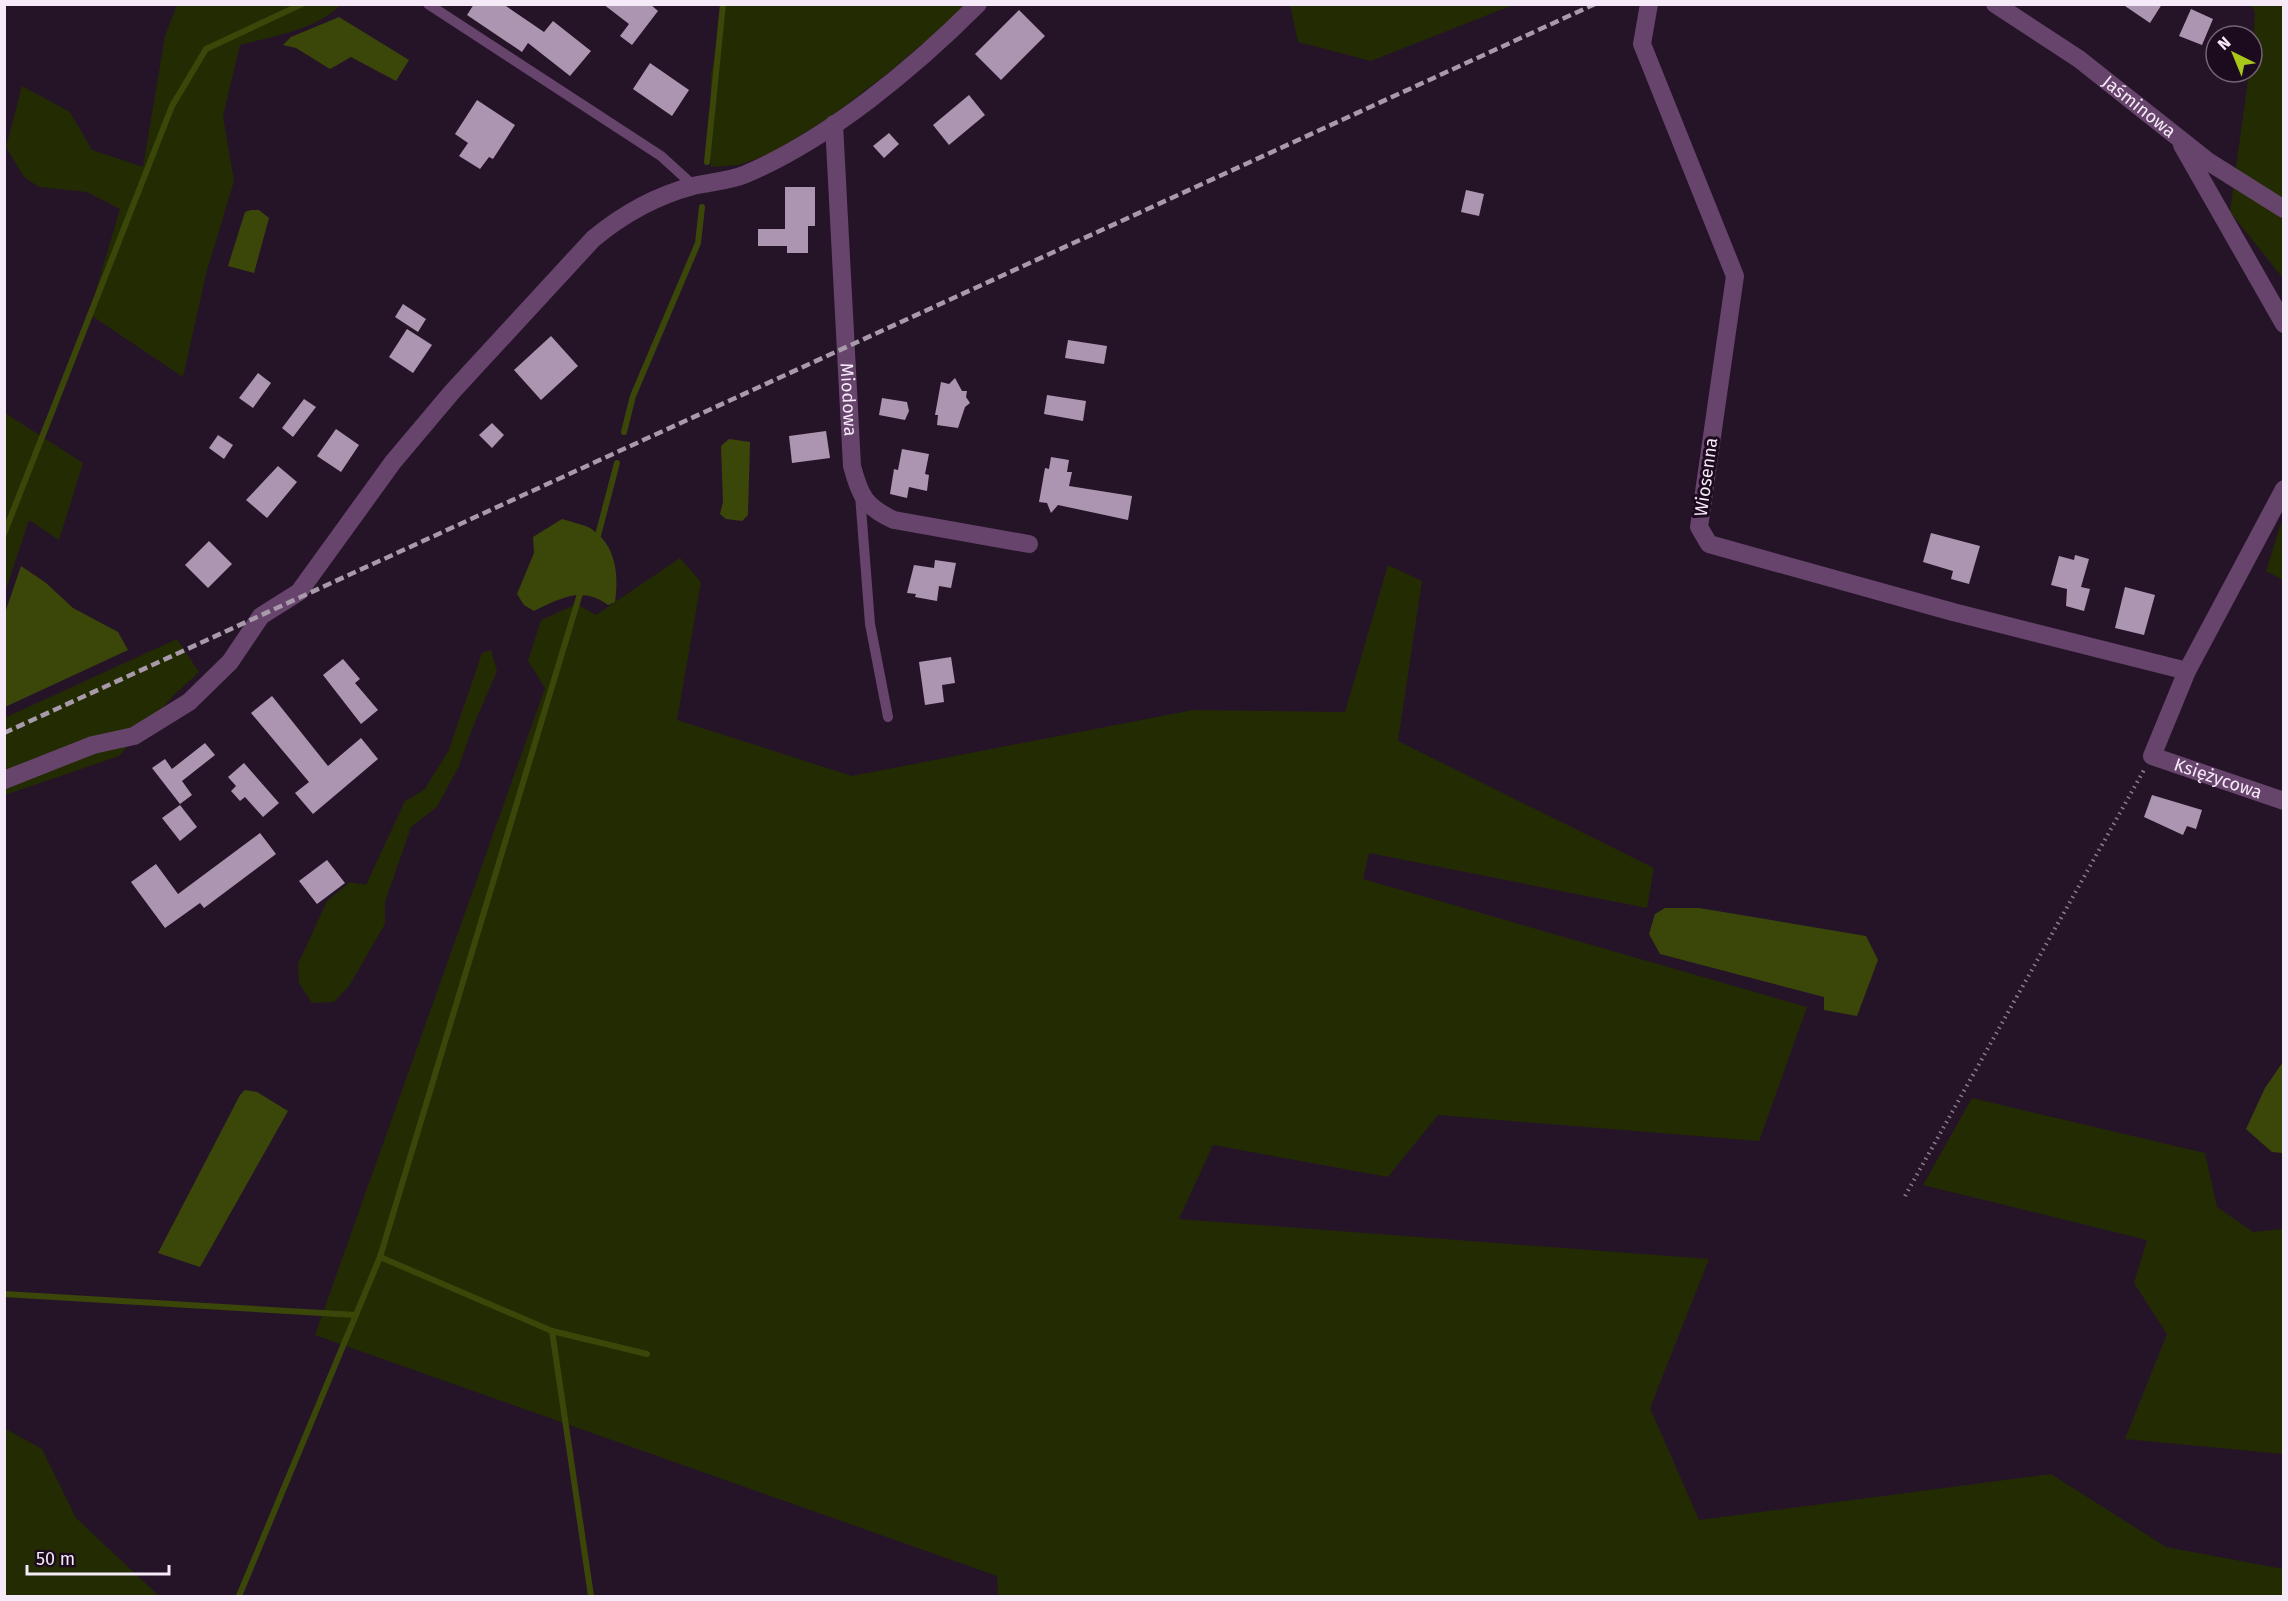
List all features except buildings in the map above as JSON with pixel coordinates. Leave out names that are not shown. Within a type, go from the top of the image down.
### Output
[{"type":"street","points":[[4,780],[93,745],[134,736],[189,702],[230,662],[261,615],[299,592],[393,462],[593,239],[626,214],[663,195],[744,175],[805,144],[860,107],[978,4]]},
{"type":"street","name":"Wiosenna","points":[[1649,4],[1642,44],[1735,276],[1699,527],[1709,544],[1953,612],[2187,670]]},
{"type":"street","name":"Jaśminowa","points":[[1995,4],[2079,59],[2240,183],[2283,209]]},
{"type":"street","name":"Miodowa","points":[[834,124],[852,466],[860,495]]},
{"type":"street","points":[[2176,135],[2283,324]]},
{"type":"street","points":[[2152,756],[2187,670],[2283,489]]},
{"type":"street","points":[[860,495],[879,514],[894,520],[1029,544]]},
{"type":"street","name":"Księżycowa","points":[[2152,756],[2283,801]]},
{"type":"lane","points":[[428,4],[662,156],[694,186]]},
{"type":"lane","points":[[860,495],[870,624],[888,717]]},
{"type":"path","points":[[1905,1196],[2152,756]]},
{"type":"shaded area","points":[[1290,4],[1513,5],[1371,61],[1298,42]]},
{"type":"shaded area","points":[[177,5],[341,5],[331,14],[307,26],[240,45],[223,116],[234,181],[206,274],[183,377],[89,314],[120,209],[87,192],[39,187],[24,177],[6,147],[22,86],[70,112],[92,150],[143,167],[165,36]]},
{"type":"shaded area","points":[[725,5],[968,5],[888,73],[830,117],[772,153],[739,165],[711,167],[711,75]]},
{"type":"shaded area","points":[[2251,5],[2283,5],[2283,278],[2230,212],[2247,84],[2264,84],[2264,24],[2254,24],[2255,11]]},
{"type":"shaded area","points":[[339,17],[409,60],[396,81],[351,57],[330,69],[296,48],[283,45],[291,37]]},
{"type":"shaded area","points":[[259,210],[269,218],[254,273],[228,266],[245,212]]},
{"type":"shaded area","points":[[5,413],[83,463],[59,540],[29,520],[5,592]]},
{"type":"shaded area","points":[[729,439],[750,442],[748,515],[742,521],[726,519],[720,514],[723,502],[721,446]]},
{"type":"shaded area","points":[[2283,517],[2283,580],[2266,571]]},
{"type":"shaded area","points":[[562,519],[590,528],[605,543],[616,571],[615,602],[608,605],[598,599],[580,595],[562,598],[534,611],[524,605],[517,594],[534,553],[533,537]]},
{"type":"shaded area","points":[[680,558],[701,582],[677,720],[852,776],[1193,710],[1345,712],[1388,565],[1422,581],[1398,741],[1654,868],[1647,908],[1369,853],[1363,879],[1807,1007],[1759,1141],[1438,1115],[1388,1177],[1213,1145],[1179,1219],[1709,1259],[1650,1408],[1699,1520],[2051,1474],[2166,1547],[2283,1569],[2283,1596],[998,1596],[997,1576],[315,1335],[545,688],[528,661],[541,620],[577,604],[596,615]]},
{"type":"shaded area","points":[[21,566],[46,583],[73,608],[118,632],[128,650],[5,707],[5,613]]},
{"type":"shaded area","points":[[177,639],[199,672],[174,695],[119,756],[5,795],[4,718]]},
{"type":"shaded area","points":[[491,650],[497,671],[459,766],[437,807],[411,827],[385,902],[385,924],[349,986],[334,1002],[312,1003],[299,983],[298,964],[327,901],[350,882],[366,885],[405,801],[424,790],[449,750],[482,653]]},
{"type":"shaded area","points":[[1665,908],[1699,908],[1866,936],[1878,960],[1857,1016],[1824,1010],[1824,997],[1660,954],[1649,934],[1655,914]]},
{"type":"shaded area","points":[[2283,1062],[2283,1153],[2272,1152],[2246,1129],[2265,1088]]},
{"type":"shaded area","points":[[245,1090],[257,1092],[288,1111],[200,1267],[158,1253],[240,1095]]},
{"type":"shaded area","points":[[1972,1098],[2205,1153],[2217,1207],[2253,1232],[2283,1229],[2283,1454],[2125,1439],[2167,1334],[2134,1283],[2147,1240],[1923,1185]]},
{"type":"shaded area","points":[[4,1428],[42,1449],[76,1518],[159,1596],[5,1596]]},
{"type":"waterway","points":[[4,534],[172,106],[206,49],[302,4]]},
{"type":"waterway","points":[[707,162],[723,4]]},
{"type":"waterway","points":[[624,432],[633,396],[698,243],[702,207]]},
{"type":"waterway","points":[[596,543],[617,463]]},
{"type":"waterway","points":[[239,1596],[380,1257],[582,587]]},
{"type":"waterway","points":[[380,1257],[552,1331],[647,1354]]},
{"type":"waterway","points":[[4,1294],[356,1315]]},
{"type":"waterway","points":[[552,1331],[591,1596]]},
{"type":"railway","points":[[4,733],[1595,4]]}]
